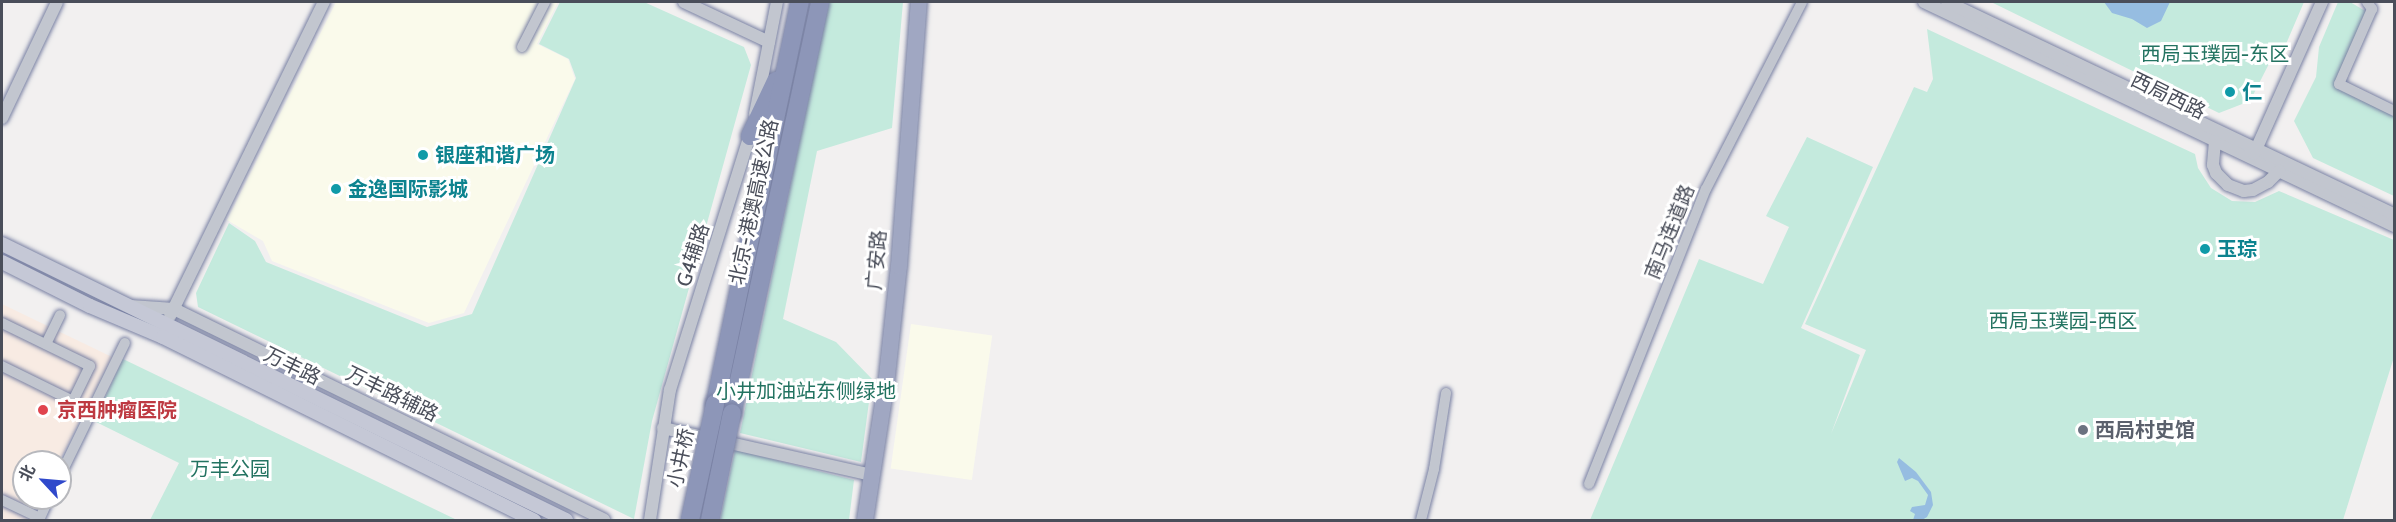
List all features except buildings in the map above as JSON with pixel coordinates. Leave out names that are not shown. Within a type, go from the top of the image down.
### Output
[{"type":"highway","points":[[750,136],[790,52],[800,2]]},
{"type":"highway","name":"北京-港澳高速公路","points":[[732,412],[820,2]]},
{"type":"highway","name":"广安路","points":[[865,520],[886,385],[919,2]]},
{"type":"highway","name":"小井桥","points":[[690,520],[790,52]]},
{"type":"highway","name":"小井桥","points":[[710,520],[732,412]]},
{"type":"main road","name":"万丰路","points":[[2,244],[566,520]]},
{"type":"main road","name":"万丰路","points":[[2,262],[90,306],[174,342],[534,520]]},
{"type":"street","points":[[2,118],[57,2]]},
{"type":"street","points":[[165,325],[324,2]]},
{"type":"street","points":[[522,47],[545,2]]},
{"type":"street","points":[[684,2],[769,42]]},
{"type":"street","name":"G4辅路","points":[[650,520],[670,390],[750,136],[777,2]]},
{"type":"street","name":"南马连道路","points":[[1589,484],[1706,189],[1802,2]]},
{"type":"street","name":"西局西路","points":[[1924,2],[2215,141],[2254,153],[2279,171],[2394,226]]},
{"type":"street","name":"西局西路","points":[[1947,2],[2254,153],[2394,214]]},
{"type":"street","points":[[2254,153],[2322,2]]},
{"type":"street","points":[[2367,2],[2372,9],[2339,84],[2394,111]]},
{"type":"street","points":[[2215,141],[2213,165],[2216,173],[2228,185],[2244,191],[2253,190],[2268,182],[2279,171]]},
{"type":"street","name":"万丰路辅路","points":[[125,305],[174,309],[604,520]]},
{"type":"street","points":[[46,344],[60,315]]},
{"type":"street","points":[[2,323],[90,366],[73,401],[2,366]]},
{"type":"street","points":[[72,451],[124,343]]},
{"type":"street","points":[[1421,520],[1434,469],[1446,393]]},
{"type":"street","points":[[663,428],[872,475]]},
{"type":"street","points":[[23,510],[40,518],[44,510]]},
{"type":"shaded area","name":"银座和谐广场","points":[[336,2],[558,2],[537,44],[568,59],[575,79],[464,313],[429,323],[272,261],[263,241],[227,220]]},
{"type":"shaded area","name":"京西肿瘤医院","points":[[2,304],[112,357],[65,450],[12,450],[12,510],[34,510],[29,520],[2,520]]},
{"type":"shaded area","points":[[911,324],[992,335],[972,480],[891,469]]},
{"type":"green space","points":[[560,2],[644,2],[744,47],[751,65],[652,421],[634,519],[198,307],[196,293],[229,223],[255,241],[266,262],[427,327],[472,314],[576,78],[569,59],[539,44]]},
{"type":"green space","name":"小井加油站东侧绿地","points":[[828,2],[903,2],[892,128],[817,151],[783,319],[836,342],[872,379],[861,462],[740,433]]},
{"type":"green space","name":"西局玉璞园-东区","points":[[1991,2],[2304,2],[2286,44],[2274,54],[2250,101],[2219,113]]},
{"type":"green space","points":[[2338,2],[2350,2],[2367,12],[2334,85],[2394,116],[2394,196],[2313,158],[2294,121],[2316,77],[2319,47]]},
{"type":"green space","name":"西局玉璞园-西区","points":[[1927,29],[2195,154],[2198,168],[2211,188],[2232,201],[2255,202],[2279,191],[2394,240],[2394,357],[2343,520],[1590,520],[1699,259],[1763,284],[1789,227],[1766,216],[1807,137],[1873,167],[1801,328],[1860,355],[1831,434],[1866,350],[1805,324],[1914,87],[1927,92],[1933,79]]},
{"type":"green space","name":"万丰公园","points":[[123,359],[457,520],[150,520],[179,463],[94,421]]},
{"type":"green space","points":[[735,450],[854,480],[849,520],[720,520]]},
{"type":"water","points":[[2104,2],[2170,2],[2161,21],[2147,28],[2132,19],[2112,13]]},
{"type":"water","points":[[1899,458],[1916,472],[1931,492],[1933,505],[1927,517],[1922,520],[1913,520],[1915,514],[1910,511],[1912,507],[1925,505],[1928,495],[1918,481],[1912,478],[1905,481],[1897,462]]},
{"type":"place","name":"仁","points":[[2230,92]]},
{"type":"place","name":"银座和谐广场","points":[[423,155]]},
{"type":"place","name":"金逸国际影城","points":[[336,189]]},
{"type":"place","name":"玉琮","points":[[2205,249]]},
{"type":"place","name":"京西肿瘤医院","points":[[43,410]]},
{"type":"place","name":"西局村史馆","points":[[2083,430]]}]
